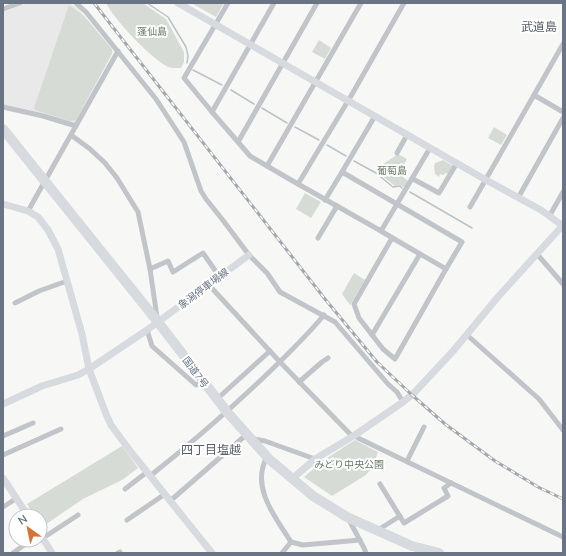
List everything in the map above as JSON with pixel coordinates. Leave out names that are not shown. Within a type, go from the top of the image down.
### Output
[{"type":"highway","name":"国道7号","points":[[3,129],[158,322],[203,382],[248,437],[267,457],[313,496],[347,517],[412,546],[439,553]]},
{"type":"street","points":[[3,9],[20,3]]},
{"type":"street","points":[[76,3],[86,12],[156,99],[184,142],[201,191],[249,255],[267,273],[280,292],[335,322],[371,365],[397,392],[403,402]]},
{"type":"street","points":[[178,3],[486,180],[550,215],[563,226],[497,298],[467,335],[427,379],[403,402],[315,459],[293,478]]},
{"type":"street","points":[[228,3],[184,78],[250,156],[446,269]]},
{"type":"street","points":[[212,112],[274,3]]},
{"type":"street","points":[[238,142],[317,3]]},
{"type":"street","points":[[267,166],[361,3]]},
{"type":"street","points":[[298,184],[404,3]]},
{"type":"street","points":[[470,208],[563,44]]},
{"type":"street","points":[[28,211],[118,51]]},
{"type":"street","points":[[534,95],[563,112]]},
{"type":"street","points":[[3,107],[43,116],[76,126]]},
{"type":"street","points":[[325,200],[375,116]]},
{"type":"street","points":[[518,198],[563,118]]},
{"type":"street","points":[[397,152],[407,134]]},
{"type":"street","points":[[71,135],[90,149],[105,163],[138,212],[150,270],[158,322]]},
{"type":"street","points":[[381,231],[430,148]]},
{"type":"street","points":[[413,179],[439,193],[457,162]]},
{"type":"street","points":[[342,172],[462,242],[394,359],[382,349],[359,318],[354,304],[392,238]]},
{"type":"street","points":[[550,215],[563,192]]},
{"type":"street","points":[[3,204],[28,211],[38,218],[48,230],[58,249],[82,334],[89,369],[99,399],[111,425],[148,474],[212,553]]},
{"type":"street","points":[[318,238],[337,206]]},
{"type":"street","points":[[150,270],[168,261],[173,272],[203,253],[219,276]]},
{"type":"street","points":[[372,334],[420,254]]},
{"type":"street","points":[[538,254],[563,284]]},
{"type":"street","name":"象潟停車場線","points":[[3,404],[42,386],[78,375],[89,369],[147,330],[249,255]]},
{"type":"street","points":[[15,304],[39,291],[67,281]]},
{"type":"street","points":[[208,284],[299,382],[353,435],[563,537]]},
{"type":"street","points":[[125,488],[188,446],[228,412],[306,336],[324,315]]},
{"type":"street","points":[[147,330],[152,346],[196,385],[203,382]]},
{"type":"street","points":[[467,335],[539,399],[563,430]]},
{"type":"street","points":[[217,399],[270,351]]},
{"type":"street","points":[[299,382],[328,358]]},
{"type":"street","points":[[3,436],[33,423]]},
{"type":"street","points":[[407,461],[424,427]]},
{"type":"street","points":[[3,454],[62,429]]},
{"type":"street","points":[[170,501],[248,437],[265,441],[315,459]]},
{"type":"street","points":[[267,457],[263,464],[263,490],[268,503],[291,542],[303,545],[360,540]]},
{"type":"street","points":[[3,478],[23,508]]},
{"type":"street","points":[[380,484],[404,523],[448,496],[444,488],[452,483]]},
{"type":"street","points":[[127,520],[164,494]]},
{"type":"street","points":[[3,507],[17,498]]},
{"type":"street","points":[[48,532],[78,515]]},
{"type":"street","points":[[377,530],[400,516]]},
{"type":"street","points":[[347,517],[366,553]]},
{"type":"street","points":[[282,553],[291,542]]},
{"type":"shaded area","points":[[27,3],[69,3],[77,7],[113,51],[75,123],[3,106],[3,12]]},
{"type":"green space","name":"蓬仙島","points":[[106,3],[143,3],[166,19],[184,52],[184,62],[181,68],[171,68],[154,58],[125,29]]},
{"type":"green space","points":[[191,3],[224,3],[216,17]]},
{"type":"green space","points":[[69,5],[84,16],[112,49],[112,54],[76,120],[70,121],[35,110],[34,108]]},
{"type":"green space","points":[[319,40],[331,48],[325,59],[312,52]]},
{"type":"green space","points":[[494,127],[507,135],[501,145],[488,138]]},
{"type":"green space","name":"葡萄島","points":[[398,154],[407,159],[403,166],[404,178],[408,181],[404,187],[399,185],[395,186],[377,172],[383,164]]},
{"type":"green space","points":[[443,160],[453,166],[448,174],[440,174],[439,177],[435,174],[434,166],[435,163]]},
{"type":"green space","points":[[305,193],[321,202],[311,218],[296,209]]},
{"type":"green space","points":[[354,273],[365,280],[350,305],[342,294]]},
{"type":"green space","name":"みどり中央公園","points":[[355,440],[378,452],[372,468],[366,475],[332,496],[304,477],[324,460]]},
{"type":"green space","points":[[122,446],[138,468],[122,480],[83,499],[48,523],[48,508],[30,508],[27,504]]},
{"type":"waterway","points":[[147,3],[168,17],[186,47],[188,56],[187,63]]},
{"type":"waterway","points":[[193,70],[222,85]]},
{"type":"waterway","points":[[231,90],[254,104]]},
{"type":"waterway","points":[[262,108],[287,123]]},
{"type":"waterway","points":[[295,127],[319,140]]},
{"type":"waterway","points":[[327,145],[346,156]]},
{"type":"waterway","points":[[354,161],[376,173],[393,187],[400,186],[402,188]]},
{"type":"waterway","points":[[410,192],[472,228]]},
{"type":"railway","points":[[94,3],[325,299],[377,362],[445,424],[495,461],[538,487],[563,499]]},
{"type":"district","name":"武道島","points":[[539,27]]},
{"type":"district","name":"四丁目塩越","points":[[211,450]]}]
